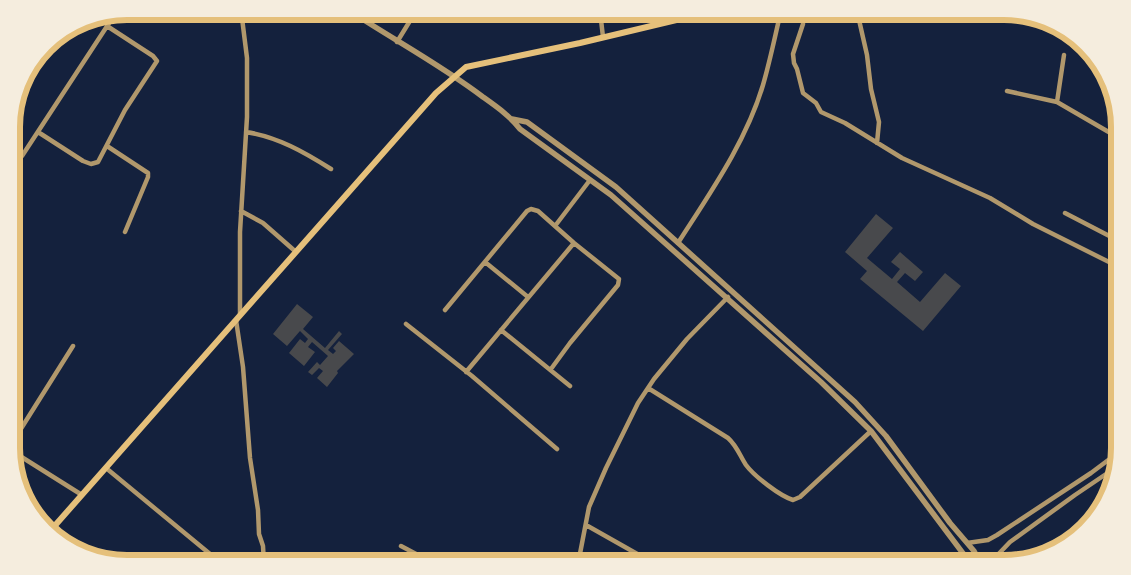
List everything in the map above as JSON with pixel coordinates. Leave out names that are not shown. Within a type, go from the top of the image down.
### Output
[{"type":"main road","points":[[54,526],[436,93],[466,67],[676,20]]},
{"type":"street","points":[[242,20],[247,58],[246,132],[241,211],[238,317],[250,458],[258,510],[259,534],[264,555]]},
{"type":"street","points":[[364,20],[397,42],[456,76],[512,119],[520,130],[611,195],[728,297],[871,431],[965,555]]},
{"type":"street","points":[[397,42],[410,20]]},
{"type":"street","points":[[601,20],[603,37]]},
{"type":"street","points":[[678,243],[724,171],[753,112],[763,86],[779,20]]},
{"type":"street","points":[[859,20],[867,55],[871,89],[879,122],[877,143]]},
{"type":"street","points":[[22,156],[109,22]]},
{"type":"street","points":[[803,24],[793,54],[803,93],[816,103],[821,112],[845,123],[902,158],[990,198],[1033,224],[1111,264]]},
{"type":"street","points":[[38,132],[83,161],[91,164],[98,162],[125,110],[157,61],[154,56],[106,26]]},
{"type":"street","points":[[1057,102],[1064,55]]},
{"type":"street","points":[[1008,91],[1057,102],[1111,133]]},
{"type":"street","points":[[512,119],[527,122],[616,188],[856,402],[886,436],[950,523],[976,555]]},
{"type":"street","points":[[246,132],[262,135],[299,149],[331,169]]},
{"type":"street","points":[[107,146],[148,173],[125,232]]},
{"type":"street","points":[[555,226],[590,180]]},
{"type":"street","points":[[445,310],[531,209],[538,211],[574,243],[617,276],[619,282],[551,369]]},
{"type":"street","points":[[241,211],[263,223],[296,252]]},
{"type":"street","points":[[1065,213],[1111,237]]},
{"type":"street","points":[[466,372],[574,243]]},
{"type":"street","points":[[485,262],[528,297]]},
{"type":"street","points":[[580,555],[590,507],[626,424],[648,388],[687,339],[728,297]]},
{"type":"street","points":[[406,324],[557,449]]},
{"type":"street","points":[[501,330],[570,386]]},
{"type":"street","points":[[20,430],[73,346]]},
{"type":"street","points":[[648,388],[728,438],[752,472],[793,500],[800,497],[871,431]]},
{"type":"street","points":[[21,455],[82,495]]},
{"type":"street","points":[[967,543],[988,540],[997,535],[1111,458]]},
{"type":"street","points":[[106,468],[210,554]]},
{"type":"street","points":[[998,555],[1010,542],[1108,473]]},
{"type":"street","points":[[586,525],[640,555]]},
{"type":"street","points":[[401,546],[418,555]]},
{"type":"building","points":[[876,214],[893,228],[867,258],[892,279],[900,269],[891,262],[900,252],[923,272],[915,281],[905,273],[897,282],[920,302],[945,273],[961,286],[923,331],[860,279],[867,271],[845,252]]},
{"type":"building","points":[[297,304],[313,317],[303,329],[325,348],[339,331],[342,334],[328,350],[333,354],[336,351],[333,348],[339,341],[354,354],[337,371],[338,373],[327,387],[317,378],[323,371],[319,368],[312,375],[308,372],[317,362],[320,365],[328,356],[312,342],[308,347],[315,352],[304,366],[289,353],[300,339],[305,343],[308,339],[300,331],[287,346],[273,334]]}]
